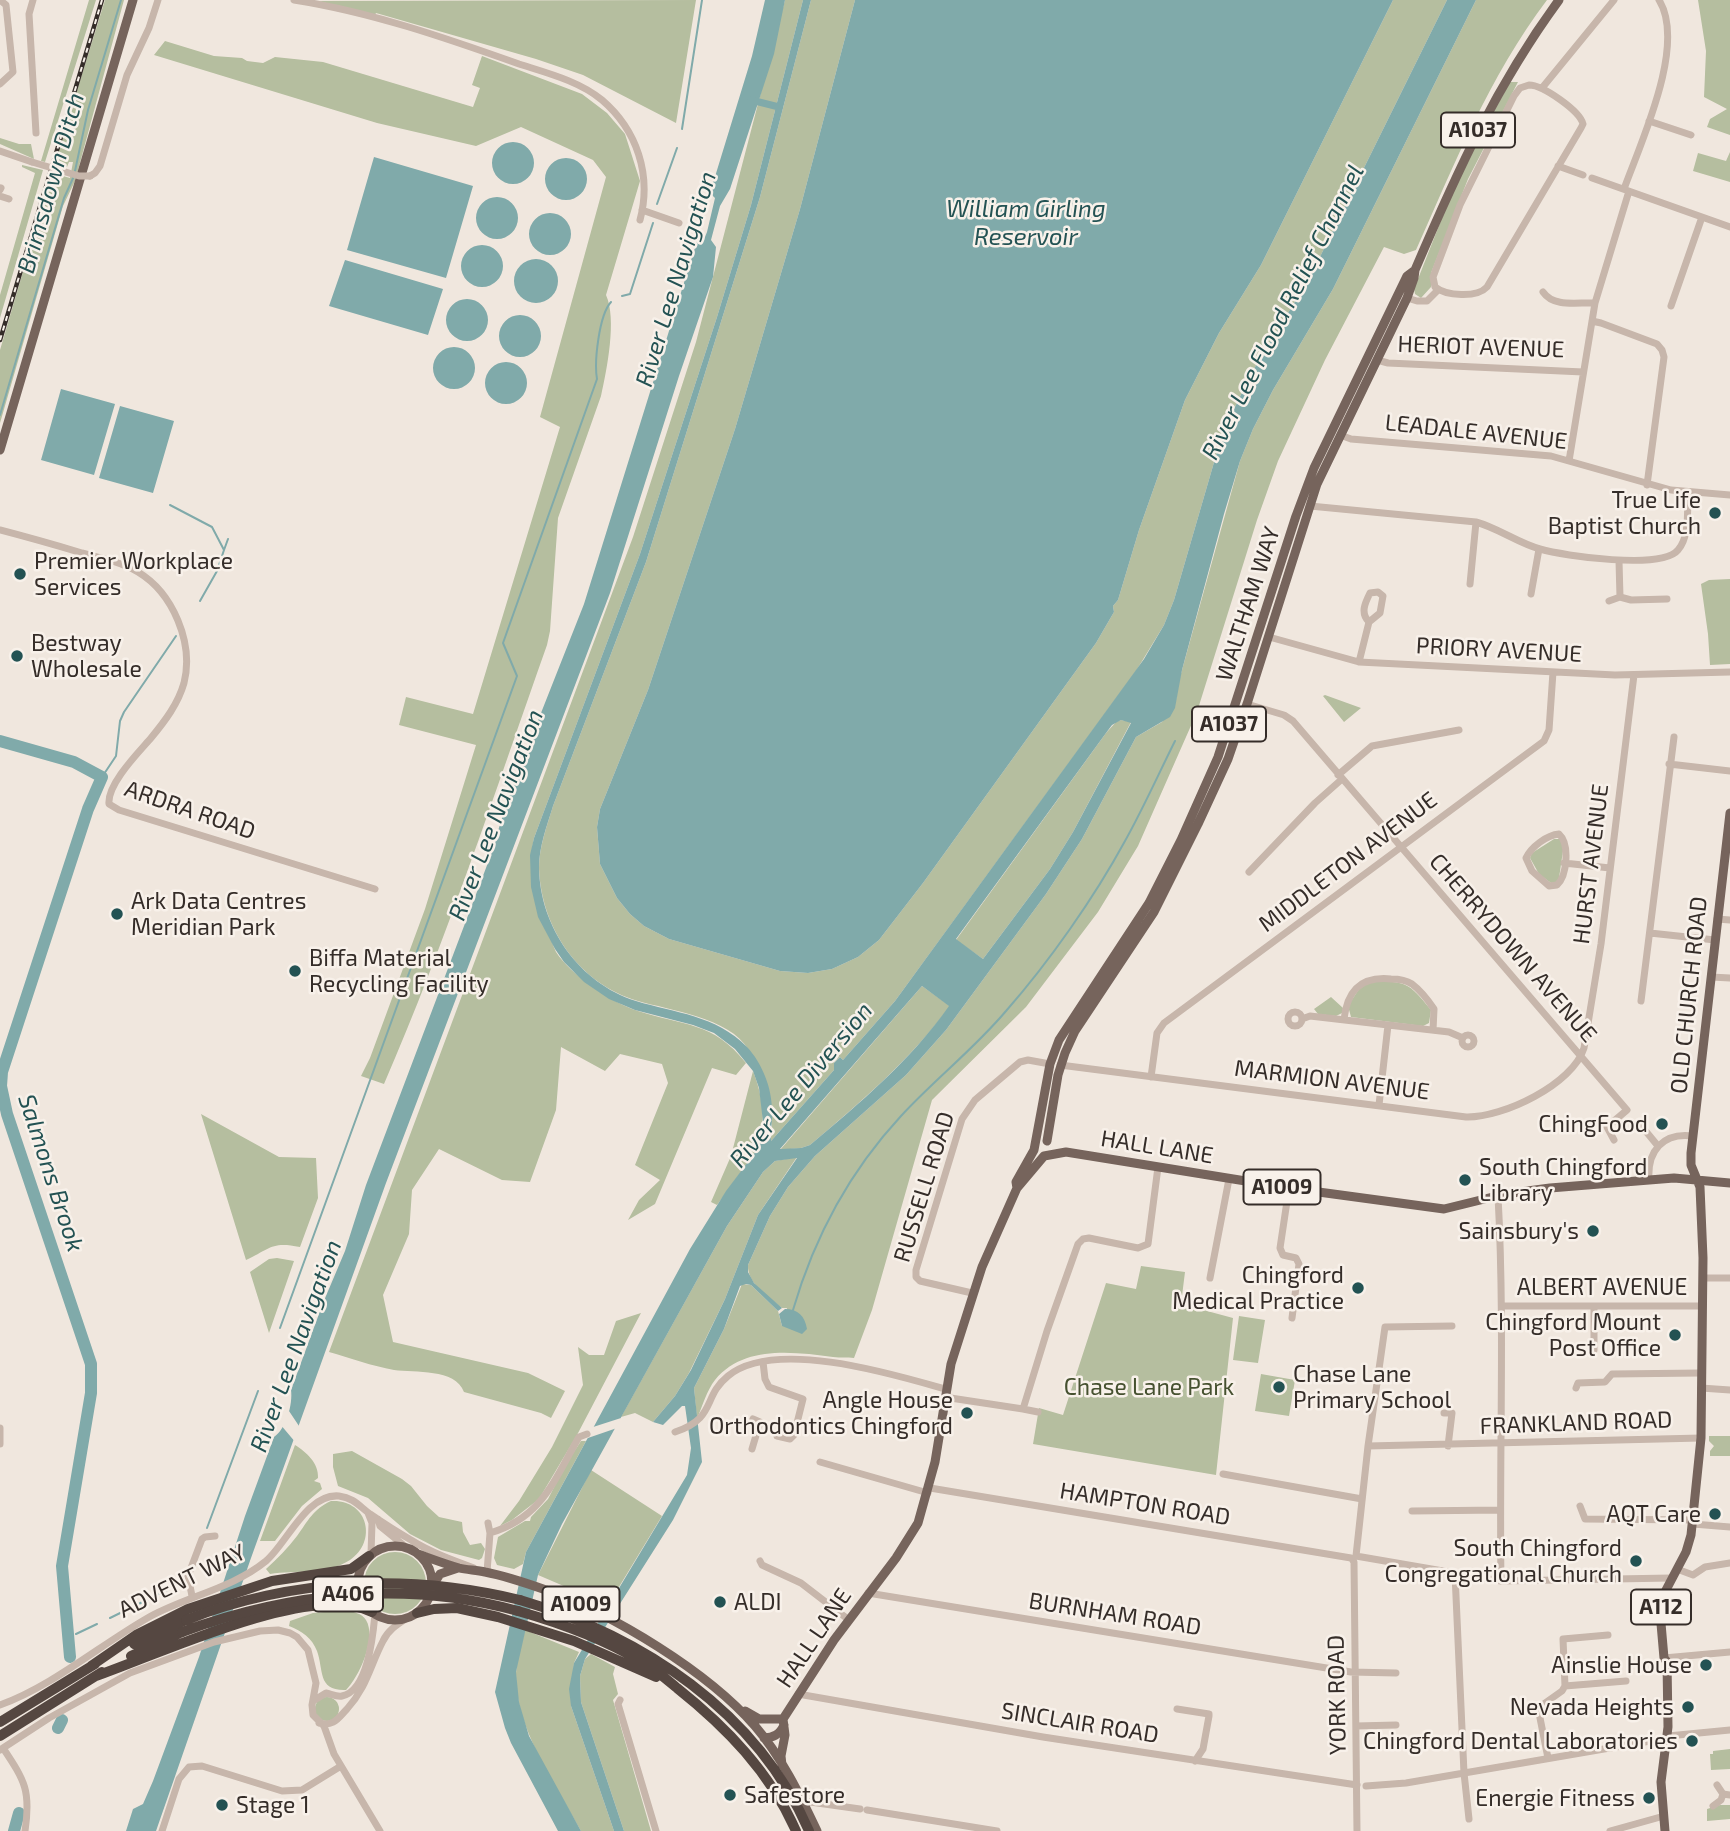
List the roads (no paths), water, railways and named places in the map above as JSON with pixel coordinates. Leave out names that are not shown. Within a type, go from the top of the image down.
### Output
[{"type":"highway","points":[[187,1615],[272,1581],[351,1569],[370,1555]]},
{"type":"highway","name":"A406","points":[[0,1722],[187,1615],[278,1592],[354,1583],[417,1583],[481,1591],[537,1605],[600,1629],[699,1689],[745,1733],[778,1775],[809,1831]]},
{"type":"highway","name":"A406","points":[[0,1735],[30,1717],[93,1671],[241,1612],[286,1601],[362,1593],[420,1594],[473,1601],[535,1615],[644,1656],[724,1728],[747,1754],[771,1785],[796,1831]]},
{"type":"highway","points":[[181,1638],[240,1629],[283,1611],[353,1604],[374,1613]]},
{"type":"highway","name":"A406","points":[[412,1615],[441,1608],[482,1613],[644,1656]]},
{"type":"main road","points":[[0,450],[133,0]]},
{"type":"main road","name":"WALTHAM WAY","points":[[1290,551],[1310,506],[1320,466],[1340,435],[1355,394],[1377,359],[1403,296],[1407,276],[1415,270],[1455,176],[1506,78],[1559,0]]},
{"type":"main road","name":"WALTHAM WAY","points":[[1237,718],[1247,704],[1254,653],[1271,615],[1320,466],[1403,296]]},
{"type":"main road","name":"WALTHAM WAY","points":[[1048,1142],[1059,1040],[1144,918],[1194,822],[1249,682],[1264,655],[1271,615]]},
{"type":"main road","points":[[1254,653],[1264,655]]},
{"type":"main road","name":"OLD CHURCH ROAD","points":[[1699,1180],[1691,1165],[1693,1136],[1717,919],[1727,865],[1730,813]]},
{"type":"main road","name":"WALTHAM WAY","points":[[1035,1145],[1055,1065]]},
{"type":"main road","points":[[1042,1139],[1048,1142],[1051,1149],[1045,1155],[1037,1155],[1035,1145],[1042,1139]]},
{"type":"main road","name":"HALL LANE","points":[[1048,1142],[1066,1152]]},
{"type":"main road","name":"HALL LANE","points":[[1017,1188],[1016,1182],[1022,1167],[1035,1145]]},
{"type":"main road","name":"HALL LANE","points":[[762,1739],[772,1738],[781,1731],[798,1694],[868,1593],[907,1543],[918,1523],[929,1491],[945,1393],[972,1293],[999,1223],[1017,1188],[1045,1155],[1066,1152],[1229,1179],[1444,1209],[1539,1189],[1674,1178],[1699,1180]]},
{"type":"main road","name":"A1009","points":[[1699,1180],[1730,1183]]},
{"type":"main road","name":"A112","points":[[1665,1831],[1661,1774],[1668,1737],[1669,1693],[1660,1612],[1671,1578],[1689,1545],[1693,1522],[1700,1438],[1704,1278],[1699,1180]]},
{"type":"main road","points":[[431,1588],[429,1568],[418,1554],[407,1548],[386,1547],[370,1555],[360,1570],[358,1589],[362,1600],[374,1613],[385,1618],[412,1615],[427,1600],[440,1574],[460,1568]]},
{"type":"main road","name":"A1009","points":[[418,1554],[460,1568],[511,1578],[592,1609],[644,1656],[706,1682],[733,1702]]},
{"type":"main road","name":"A1009","points":[[706,1682],[762,1739]]},
{"type":"main road","points":[[733,1702],[782,1765],[787,1776]]},
{"type":"main road","name":"HALL LANE","points":[[733,1702],[759,1719],[783,1722]]},
{"type":"main road","points":[[782,1765],[785,1739],[783,1722]]},
{"type":"main road","points":[[762,1739],[803,1801],[817,1831]]},
{"type":"street","points":[[33,0],[29,14],[36,133]]},
{"type":"street","points":[[0,151],[15,158],[79,176],[90,176],[100,166],[127,75],[149,28],[158,0]]},
{"type":"street","points":[[294,0],[351,12],[443,38],[580,86],[609,108],[635,143],[643,173],[640,220]]},
{"type":"street","points":[[1542,88],[1614,0]]},
{"type":"street","points":[[1569,460],[1595,303],[1667,55],[1666,16],[1659,0]]},
{"type":"street","points":[[0,1],[6,5],[13,72],[0,84]]},
{"type":"street","points":[[1529,85],[1542,88],[1580,115],[1581,128],[1485,290],[1476,294],[1438,290],[1432,281],[1440,256],[1460,205],[1514,96],[1520,88],[1529,85]]},
{"type":"street","points":[[1649,121],[1691,135]]},
{"type":"street","points":[[1558,166],[1583,175]]},
{"type":"street","points":[[1592,178],[1730,227]]},
{"type":"street","points":[[0,196],[9,199]]},
{"type":"street","points":[[642,210],[679,223]]},
{"type":"street","points":[[1671,306],[1702,218]]},
{"type":"street","points":[[1403,296],[1427,301],[1438,290]]},
{"type":"street","points":[[1544,292],[1548,298],[1558,302],[1595,303]]},
{"type":"street","points":[[1592,321],[1657,344],[1662,350],[1664,357],[1647,485]]},
{"type":"street","name":"HERIOT AVENUE","points":[[1377,359],[1388,363],[1583,372]]},
{"type":"street","name":"LEADALE AVENUE","points":[[1340,435],[1350,439],[1534,454],[1569,460],[1647,485],[1688,493],[1730,495]]},
{"type":"street","points":[[1310,506],[1476,523],[1489,526],[1539,549],[1619,561],[1662,559],[1678,551],[1685,537],[1688,493]]},
{"type":"street","points":[[1470,583],[1476,523]]},
{"type":"street","name":"ARDRA ROAD","points":[[0,530],[109,560],[137,571],[159,589],[177,620],[188,663],[184,685],[166,719],[122,773],[110,794],[109,804],[119,810],[374,888]]},
{"type":"street","points":[[1531,594],[1539,549]]},
{"type":"street","points":[[1619,561],[1620,597]]},
{"type":"street","points":[[1609,601],[1620,597],[1631,600],[1667,599]]},
{"type":"street","points":[[1359,662],[1369,622]]},
{"type":"street","name":"PRIORY AVENUE","points":[[1269,637],[1359,662],[1634,675],[1730,672]]},
{"type":"street","name":"MIDDLETON AVENUE","points":[[1152,1077],[1158,1030],[1164,1023],[1544,741],[1549,730],[1553,672]]},
{"type":"street","name":"HURST AVENUE","points":[[1581,1058],[1592,1004],[1611,868],[1634,675]]},
{"type":"street","name":"CHERRYDOWN AVENUE","points":[[1247,704],[1289,718],[1627,1110],[1607,1127],[1614,1140]]},
{"type":"street","points":[[1249,872],[1372,746],[1459,730]]},
{"type":"street","points":[[1641,1000],[1674,737]]},
{"type":"street","points":[[1669,764],[1730,771]]},
{"type":"street","points":[[1559,834],[1566,844],[1564,863],[1560,883],[1549,886],[1532,871],[1526,858],[1530,851],[1549,836],[1559,834]]},
{"type":"street","points":[[1564,863],[1611,868]]},
{"type":"street","points":[[1717,919],[1730,920]]},
{"type":"street","points":[[1650,933],[1715,940]]},
{"type":"street","points":[[1344,1020],[1347,1003],[1360,983],[1378,977],[1401,980],[1415,986],[1434,1009],[1433,1030]]},
{"type":"street","points":[[1711,977],[1730,978]]},
{"type":"street","points":[[1302,1019],[1310,1016],[1433,1030],[1455,1033],[1463,1038]]},
{"type":"street","points":[[1379,1105],[1388,1025]]},
{"type":"street","name":"MARMION AVENUE","points":[[1055,1065],[1473,1117],[1526,1103],[1551,1086],[1581,1058]]},
{"type":"street","name":"RUSSELL ROAD","points":[[972,1293],[920,1281],[916,1277],[962,1119],[975,1100],[1020,1062],[1028,1060],[1055,1065]]},
{"type":"street","points":[[1639,1122],[1658,1146]]},
{"type":"street","points":[[1649,1180],[1649,1162],[1658,1146],[1675,1135],[1693,1136]]},
{"type":"street","points":[[1023,1409],[1078,1244],[1089,1238],[1138,1248],[1148,1244],[1158,1167]]},
{"type":"street","points":[[1210,1278],[1229,1179]]},
{"type":"street","points":[[1289,1188],[1280,1248],[1283,1255],[1296,1258],[1299,1264],[1292,1318]]},
{"type":"street","points":[[1498,1196],[1502,1306],[1499,1444],[1501,1581]]},
{"type":"street","points":[[1704,1278],[1730,1278]]},
{"type":"street","name":"ALBERT AVENUE","points":[[1502,1306],[1703,1306]]},
{"type":"street","points":[[1594,1306],[1594,1350]]},
{"type":"street","name":"YORK ROAD","points":[[1357,1831],[1355,1558],[1385,1327],[1452,1326]]},
{"type":"street","points":[[675,1432],[698,1422],[724,1379],[746,1365],[763,1362],[802,1360],[837,1363],[887,1373],[945,1393],[1038,1412]]},
{"type":"street","points":[[757,1431],[790,1439],[794,1435],[803,1398],[769,1387],[763,1362]]},
{"type":"street","points":[[1576,1388],[1578,1382],[1605,1382],[1612,1374],[1701,1373]]},
{"type":"street","points":[[1701,1388],[1730,1390]]},
{"type":"street","points":[[1444,1413],[1452,1413],[1448,1446]]},
{"type":"street","points":[[752,1449],[759,1421],[753,1419]]},
{"type":"street","points":[[0,1428],[0,1444]]},
{"type":"street","points":[[491,1533],[512,1525],[540,1504],[579,1437],[587,1434]]},
{"type":"street","name":"FRANKLAND ROAD","points":[[1368,1446],[1700,1438]]},
{"type":"street","name":"HAMPTON ROAD","points":[[820,1462],[929,1491],[1501,1581],[1671,1578]]},
{"type":"street","points":[[1223,1474],[1362,1499]]},
{"type":"street","name":"ADVENT WAY","points":[[0,1705],[33,1690],[123,1632],[192,1596],[243,1576],[265,1562],[306,1512],[321,1500],[334,1496],[348,1498],[378,1519]]},
{"type":"street","points":[[1580,1506],[1585,1519],[1693,1522],[1730,1527]]},
{"type":"street","points":[[1412,1511],[1500,1510]]},
{"type":"street","points":[[367,1512],[372,1523],[370,1555]]},
{"type":"street","points":[[378,1519],[423,1546],[485,1572],[491,1533],[488,1523]]},
{"type":"street","points":[[378,1519],[380,1526],[407,1548]]},
{"type":"street","points":[[192,1596],[188,1576],[202,1539],[205,1536],[215,1536]]},
{"type":"street","points":[[760,1562],[802,1583],[849,1620]]},
{"type":"street","points":[[1677,1569],[1693,1575],[1704,1567],[1730,1563]]},
{"type":"street","points":[[1455,1574],[1464,1773],[1469,1819]]},
{"type":"street","name":"BURNHAM ROAD","points":[[868,1593],[1356,1672],[1396,1674]]},
{"type":"street","points":[[316,1683],[339,1697],[349,1693],[362,1675],[369,1654],[374,1613]]},
{"type":"street","points":[[329,1740],[332,1725],[363,1689],[388,1633],[412,1615]]},
{"type":"street","points":[[25,1831],[29,1806],[27,1790],[18,1770],[2,1749],[50,1718],[130,1674],[240,1629],[278,1630],[297,1637],[312,1656],[316,1683],[311,1710],[324,1726],[341,1766],[380,1831]]},
{"type":"street","points":[[1548,1758],[1538,1708],[1562,1692],[1565,1686],[1563,1639],[1608,1635]]},
{"type":"street","points":[[1664,1658],[1730,1652]]},
{"type":"street","points":[[1565,1686],[1626,1681]]},
{"type":"street","points":[[313,1701],[321,1694],[333,1694],[342,1704],[341,1715],[337,1720],[319,1723]]},
{"type":"street","name":"SINCLAIR ROAD","points":[[798,1694],[1042,1737],[1357,1785]]},
{"type":"street","points":[[620,1700],[618,1704],[656,1831]]},
{"type":"street","points":[[1177,1709],[1209,1714],[1203,1749],[1195,1761]]},
{"type":"street","points":[[1356,1726],[1396,1725]]},
{"type":"street","points":[[1366,1786],[1406,1783],[1668,1737],[1730,1730]]},
{"type":"street","points":[[162,1831],[179,1779],[189,1767],[202,1766],[282,1791],[295,1792],[341,1766]]},
{"type":"street","points":[[1713,1806],[1727,1794],[1717,1785]]},
{"type":"street","points":[[803,1801],[998,1831]]},
{"type":"street","points":[[1610,1831],[1664,1816]]},
{"type":"water","points":[[765,0],[785,0],[774,54],[730,189],[720,206],[711,240],[716,247],[713,277],[610,593],[386,1183],[156,1831],[126,1831],[133,1809],[143,1804],[153,1781],[199,1657],[245,1516],[274,1437],[288,1416],[291,1390],[489,860],[511,789],[584,604],[697,241],[705,237],[707,232],[715,198],[710,193],[752,56]]},
{"type":"water","points":[[803,0],[811,0],[760,197],[646,562],[553,806],[542,844],[539,868],[541,890],[555,931],[566,950],[597,981],[636,1001],[709,1022],[735,1036],[747,1047],[762,1068],[768,1085],[772,1102],[771,1141],[834,1070],[834,1063],[840,1057],[843,1060],[895,1001],[1144,659],[1164,625],[1174,600],[1217,452],[1252,372],[1310,277],[1447,0],[1476,0],[1333,289],[1253,429],[1224,514],[1182,670],[1175,708],[1170,717],[1136,737],[1082,839],[1046,894],[946,1030],[906,1075],[815,1156],[788,1187],[770,1216],[748,1265],[748,1272],[754,1283],[782,1308],[778,1311],[751,1285],[740,1286],[724,1329],[694,1388],[702,1462],[673,1520],[585,1659],[580,1676],[581,1702],[624,1831],[614,1831],[571,1706],[569,1689],[574,1663],[687,1475],[691,1448],[685,1406],[663,1425],[653,1422],[675,1396],[691,1370],[725,1299],[758,1215],[797,1158],[775,1161],[763,1172],[727,1226],[562,1524],[538,1575],[516,1672],[519,1702],[529,1736],[581,1831],[558,1831],[511,1743],[495,1692],[526,1552],[690,1249],[726,1191],[757,1150],[763,1122],[759,1088],[753,1071],[735,1049],[714,1033],[635,1010],[609,999],[584,982],[564,962],[538,917],[531,887],[530,855],[640,554],[751,205]],"holes":[[[1121,720],[1131,723],[1073,832],[1050,869],[983,959],[956,939],[1112,725]],[[922,986],[949,1006],[918,1045],[866,1097],[810,1145],[780,1149]]]},
{"type":"water","name":"William Girling Reservoir","points":[[855,0],[1393,0],[1261,265],[1219,333],[1185,400],[1139,530],[1118,600],[1113,606],[1114,612],[1096,643],[879,940],[858,957],[832,969],[808,973],[780,971],[669,939],[644,926],[617,898],[600,864],[597,827],[600,809],[648,690],[735,429],[800,209]]},
{"type":"water","points":[[513,142],[528,148],[534,163],[528,178],[513,184],[498,178],[492,163],[498,148]]},
{"type":"water","points":[[374,157],[473,186],[446,278],[347,250]]},
{"type":"water","points":[[566,158],[581,164],[587,179],[581,194],[566,200],[551,194],[545,179],[551,164]]},
{"type":"water","points":[[497,197],[512,203],[518,218],[512,233],[497,239],[482,233],[476,218],[482,203]]},
{"type":"water","points":[[550,213],[565,219],[571,234],[565,249],[550,255],[535,249],[529,234],[535,219]]},
{"type":"water","points":[[482,245],[497,251],[503,266],[497,281],[482,287],[467,281],[461,266],[467,251]]},
{"type":"water","points":[[536,259],[551,266],[558,281],[551,296],[536,303],[521,296],[514,281],[521,266]]},
{"type":"water","points":[[345,260],[443,289],[428,335],[329,306]]},
{"type":"water","points":[[467,299],[482,305],[488,320],[482,335],[467,341],[452,335],[446,320],[452,305]]},
{"type":"water","points":[[520,315],[535,321],[541,336],[535,351],[520,357],[505,351],[499,336],[505,321]]},
{"type":"water","points":[[454,347],[469,353],[475,368],[469,383],[454,389],[439,383],[433,368],[439,353]]},
{"type":"water","points":[[506,362],[521,368],[527,383],[521,398],[506,404],[491,398],[485,383],[491,368]]},
{"type":"water","points":[[61,389],[115,404],[94,475],[41,460]]},
{"type":"water","points":[[120,406],[174,421],[153,493],[99,478]]},
{"type":"water","points":[[785,1309],[794,1310],[803,1317],[807,1329],[802,1334],[782,1326],[779,1314]]},
{"type":"waterway","name":"Brimsdown Ditch","points":[[75,171],[88,110],[121,0]]},
{"type":"waterway","points":[[682,129],[702,0]]},
{"type":"waterway","points":[[751,100],[779,107]]},
{"type":"waterway","points":[[657,204],[677,148]]},
{"type":"waterway","name":"Brimsdown Ditch","points":[[0,415],[64,198],[74,176]]},
{"type":"waterway","points":[[622,296],[630,294],[653,223]]},
{"type":"waterway","name":"River Lee Navigation","points":[[280,1328],[517,676],[503,643],[597,379],[598,339],[603,317],[611,302]]},
{"type":"waterway","points":[[170,505],[212,527],[224,550],[217,571],[200,601]]},
{"type":"waterway","points":[[224,550],[228,539]]},
{"type":"waterway","points":[[102,777],[116,756],[120,721],[124,712],[176,636]]},
{"type":"waterway","name":"Salmons Brook","points":[[0,741],[74,762],[102,777],[88,809],[2,1072],[1,1086],[7,1114],[91,1364],[91,1393],[62,1566],[70,1657]]},
{"type":"waterway","points":[[793,1310],[823,1231],[866,1159],[901,1116],[994,1025],[1054,951],[1113,863],[1175,741]]},
{"type":"waterway","name":"River Lee Navigation","points":[[207,1528],[258,1391]]},
{"type":"waterway","points":[[110,1618],[167,1590]]},
{"type":"waterway","points":[[76,1634],[97,1624]]},
{"type":"waterway","name":"Salmons Brook","points":[[58,1728],[62,1720]]},
{"type":"waterway","name":"Salmons Brook","points":[[14,1831],[19,1813]]},
{"type":"railway","points":[[0,340],[102,0]]},
{"type":"place","name":"True Life Baptist Church","points":[[1715,513]]},
{"type":"place","name":"Premier Workplace Services","points":[[20,574]]},
{"type":"place","name":"Bestway Wholesale","points":[[17,656]]},
{"type":"place","name":"Ark Data Centres Meridian Park","points":[[117,914]]},
{"type":"place","name":"Biffa Material Recycling Facility","points":[[295,971]]},
{"type":"place","name":"ChingFood","points":[[1662,1124]]},
{"type":"place","name":"South Chingford Library","points":[[1465,1180]]},
{"type":"place","name":"Sainsbury's","points":[[1593,1231]]},
{"type":"place","name":"Chingford Medical Practice","points":[[1358,1288]]},
{"type":"place","name":"Chingford Mount Post Office","points":[[1675,1335]]},
{"type":"place","name":"Chase Lane Primary School","points":[[1279,1387]]},
{"type":"place","name":"Angle House Orthodontics Chingford","points":[[967,1413]]},
{"type":"place","name":"AQT Care","points":[[1715,1514]]},
{"type":"place","name":"South Chingford Congregational Church","points":[[1636,1561]]},
{"type":"place","name":"ALDI","points":[[720,1602]]},
{"type":"place","name":"Ainslie House","points":[[1706,1665]]},
{"type":"place","name":"Nevada Heights","points":[[1688,1707]]},
{"type":"place","name":"Chingford Dental Laboratories","points":[[1692,1741]]},
{"type":"place","name":"Safestore","points":[[730,1795]]},
{"type":"place","name":"Energie Fitness","points":[[1649,1798]]},
{"type":"place","name":"Stage 1","points":[[222,1805]]},
{"type":"water label","name":"River Lee Flood Relief Channel","points":[[1283,312]]},
{"type":"water label","name":"River Lee Diversion","points":[[801,1085]]},
{"type":"park label","name":"Chase Lane Park","points":[[1149,1387]]}]
